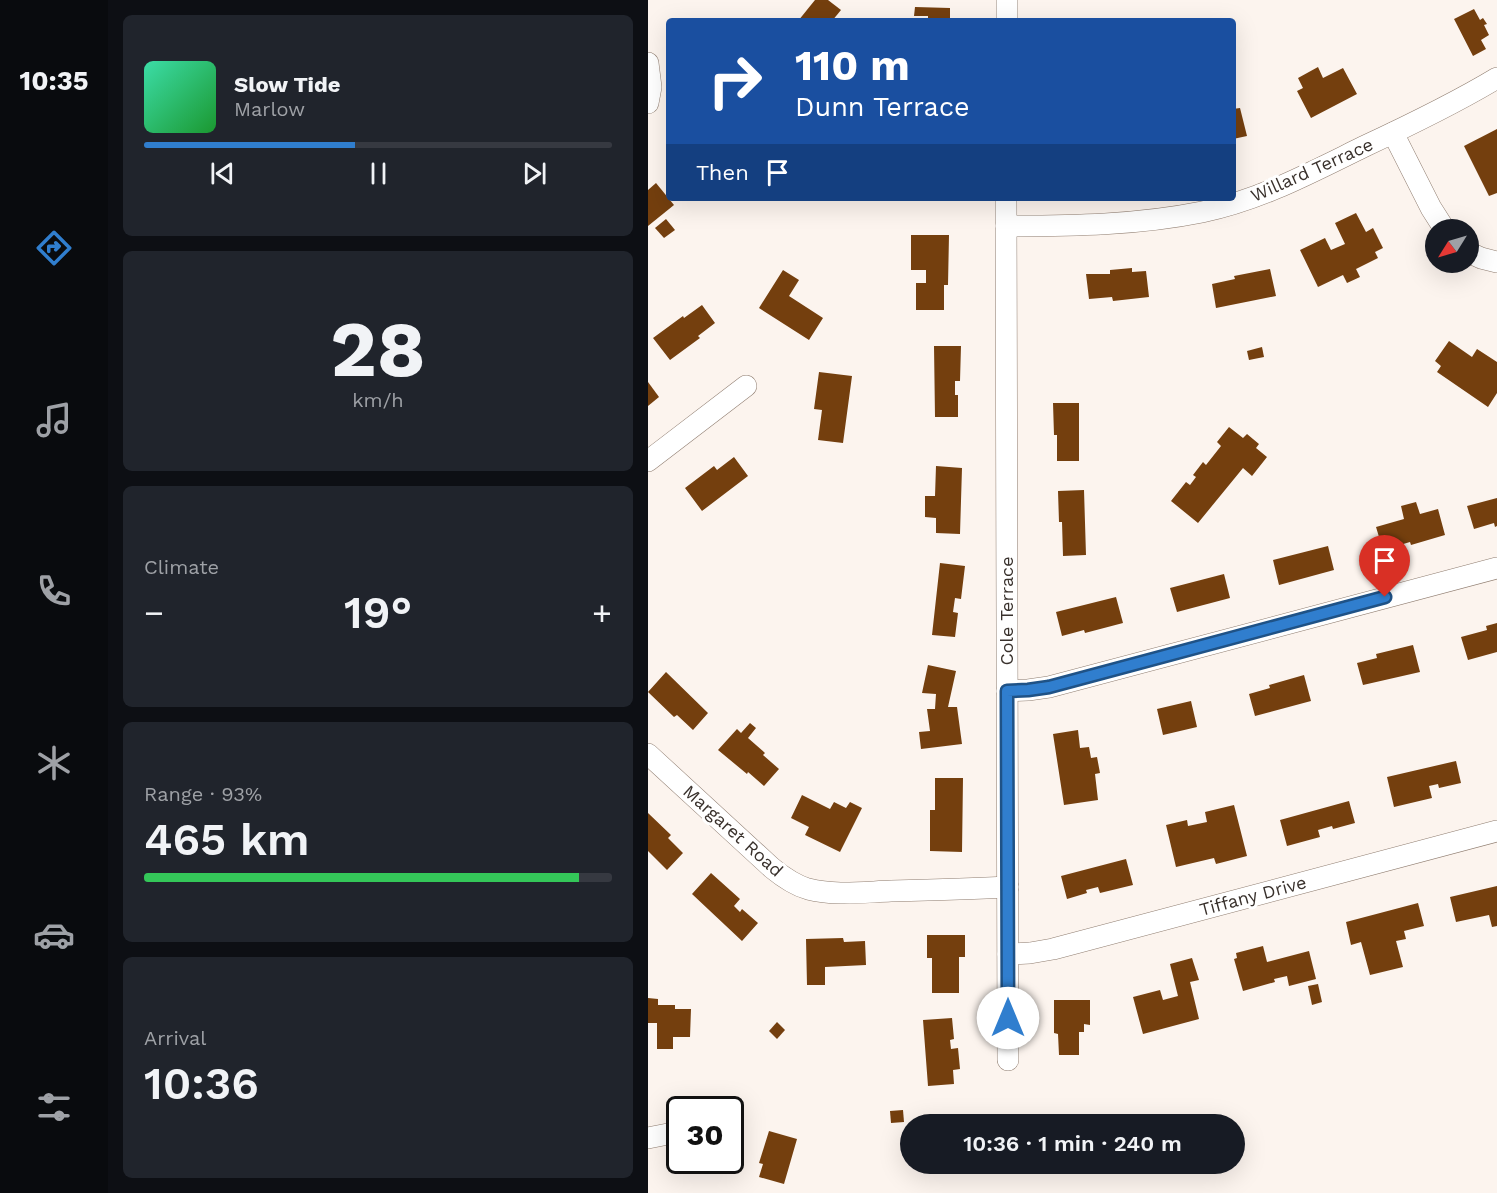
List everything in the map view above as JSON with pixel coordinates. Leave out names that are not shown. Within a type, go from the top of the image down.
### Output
[{"type":"street","points":[[1007,0],[1007,18]]},
{"type":"street","points":[[648,63],[651,87],[648,103]]},
{"type":"street","name":"Willard Terrace","points":[[1006,226],[1118,223],[1164,219],[1240,202],[1275,190],[1393,133],[1497,78]]},
{"type":"street","points":[[1393,133],[1438,219]]},
{"type":"street","name":"Cole Terrace","points":[[1006,201],[1008,1060]]},
{"type":"street","points":[[1479,257],[1497,262]]},
{"type":"street","points":[[648,461],[746,386]]},
{"type":"street","points":[[1007,691],[1049,687],[1497,568]]},
{"type":"street","name":"Margaret Road","points":[[648,754],[772,868],[783,877],[808,889],[853,893],[1008,888]]},
{"type":"street","name":"Tiffany Drive","points":[[1008,954],[1053,949],[1497,831]]},
{"type":"street","points":[[648,1138],[666,1134]]},
{"type":"building","points":[[815,0],[828,0],[841,10],[834,18],[800,18]]},
{"type":"building","points":[[915,7],[950,8],[950,18],[914,16]]},
{"type":"building","points":[[1474,9],[1480,20],[1483,18],[1487,24],[1484,25],[1489,35],[1481,40],[1486,49],[1473,56],[1454,19]]},
{"type":"building","points":[[1318,67],[1323,78],[1343,68],[1357,94],[1311,118],[1297,91],[1303,88],[1298,78]]},
{"type":"building","points":[[1240,108],[1247,136],[1236,138],[1236,109]]},
{"type":"building","points":[[1497,129],[1497,193],[1489,196],[1464,146]]},
{"type":"building","points":[[656,183],[666,195],[666,201],[671,201],[674,205],[648,226],[648,190]]},
{"type":"building","points":[[1356,213],[1366,232],[1373,228],[1383,248],[1375,252],[1378,258],[1356,269],[1360,277],[1347,283],[1343,275],[1318,287],[1300,250],[1325,238],[1331,250],[1345,244],[1335,223]]},
{"type":"building","points":[[666,219],[675,230],[664,238],[655,228]]},
{"type":"building","points":[[911,235],[949,235],[948,285],[944,285],[944,310],[916,310],[916,283],[926,283],[926,270],[911,270]]},
{"type":"building","points":[[1132,268],[1132,272],[1146,271],[1149,297],[1113,301],[1112,297],[1089,299],[1086,274],[1110,274],[1110,270]]},
{"type":"building","points":[[1270,269],[1276,296],[1216,308],[1212,284],[1235,279],[1234,276]]},
{"type":"building","points":[[783,270],[799,280],[789,296],[823,318],[809,340],[759,308]]},
{"type":"building","points":[[702,305],[715,323],[698,336],[700,338],[670,360],[653,338]]},
{"type":"building","points":[[1449,341],[1472,357],[1477,349],[1497,362],[1497,393],[1488,407],[1437,372],[1441,366],[1435,361]]},
{"type":"building","points":[[934,346],[961,346],[960,381],[955,381],[955,395],[958,395],[958,417],[935,417]]},
{"type":"building","points":[[1262,347],[1264,357],[1249,360],[1247,351]]},
{"type":"building","points":[[819,372],[852,376],[843,443],[818,440],[822,410],[814,409]]},
{"type":"building","points":[[648,382],[659,397],[648,406]]},
{"type":"building","points":[[1053,403],[1079,403],[1079,461],[1057,461]]},
{"type":"building","points":[[1229,427],[1243,438],[1247,434],[1259,444],[1256,448],[1267,457],[1252,476],[1243,468],[1198,523],[1171,501],[1186,482],[1190,485],[1196,477],[1193,475],[1203,462],[1206,465],[1221,446],[1217,442]]},
{"type":"building","points":[[734,457],[748,476],[702,511],[685,488],[714,466],[717,470]]},
{"type":"building","points":[[936,466],[962,468],[960,534],[936,533],[936,518],[925,517],[925,496],[935,496]]},
{"type":"building","points":[[1084,490],[1086,555],[1063,556],[1058,491]]},
{"type":"building","points":[[1497,498],[1497,526],[1495,527],[1494,523],[1474,529],[1467,506]]},
{"type":"building","points":[[1416,502],[1420,514],[1438,509],[1445,535],[1383,550],[1376,527],[1404,519],[1401,506]]},
{"type":"building","points":[[1328,546],[1334,570],[1279,585],[1273,560]]},
{"type":"building","points":[[940,563],[965,566],[961,599],[955,598],[953,612],[958,613],[955,637],[932,635]]},
{"type":"building","points":[[1224,574],[1230,598],[1177,612],[1170,588]]},
{"type":"building","points":[[1116,597],[1123,623],[1085,633],[1084,630],[1062,636],[1056,612]]},
{"type":"building","points":[[1497,623],[1497,652],[1468,660],[1461,637],[1487,630],[1486,626]]},
{"type":"building","points":[[1413,645],[1420,672],[1363,685],[1357,663],[1377,658],[1376,654]]},
{"type":"building","points":[[928,665],[956,671],[948,707],[957,707],[962,744],[921,749],[919,732],[930,731],[927,709],[935,709],[936,694],[922,693]]},
{"type":"building","points":[[666,672],[708,713],[693,730],[677,715],[674,717],[648,692]]},
{"type":"building","points":[[1304,675],[1311,701],[1255,716],[1249,694],[1270,688],[1269,685]]},
{"type":"building","points":[[1191,701],[1197,727],[1163,735],[1157,709]]},
{"type":"building","points":[[750,723],[756,728],[748,738],[779,769],[764,786],[718,750],[737,729],[741,733]]},
{"type":"building","points":[[1078,730],[1080,748],[1089,747],[1091,758],[1097,757],[1100,773],[1095,774],[1098,800],[1064,805],[1053,734]]},
{"type":"building","points":[[1456,761],[1461,783],[1439,788],[1438,784],[1429,786],[1432,798],[1394,807],[1387,777]]},
{"type":"building","points":[[935,778],[963,778],[962,852],[930,851],[930,810],[935,810]]},
{"type":"building","points":[[802,795],[830,809],[834,802],[846,808],[850,802],[862,808],[840,852],[805,835],[809,827],[791,818]]},
{"type":"building","points":[[1349,801],[1355,823],[1333,829],[1332,826],[1318,830],[1320,837],[1287,846],[1280,820]]},
{"type":"building","points":[[1234,805],[1247,856],[1216,864],[1214,858],[1176,867],[1166,825],[1187,820],[1188,826],[1207,822],[1205,812]]},
{"type":"building","points":[[648,813],[671,835],[668,838],[683,853],[667,870],[648,851]]},
{"type":"building","points":[[1126,859],[1133,885],[1100,893],[1098,887],[1067,899],[1061,876]]},
{"type":"building","points":[[711,873],[740,899],[734,906],[740,912],[742,909],[758,923],[742,941],[692,894]]},
{"type":"building","points":[[1497,886],[1497,926],[1492,927],[1489,915],[1456,922],[1450,897]]},
{"type":"building","points":[[1418,903],[1424,926],[1404,931],[1406,939],[1396,941],[1403,967],[1370,975],[1361,942],[1351,945],[1346,922]]},
{"type":"building","points":[[927,935],[965,935],[965,957],[959,957],[959,993],[932,993],[932,958],[927,958]]},
{"type":"building","points":[[843,938],[844,942],[865,941],[866,965],[825,967],[825,985],[807,985],[806,939]]},
{"type":"building","points":[[1263,946],[1267,962],[1309,951],[1316,979],[1289,986],[1287,976],[1274,979],[1275,982],[1243,991],[1234,959],[1237,958],[1236,953]]},
{"type":"building","points":[[1192,958],[1199,980],[1190,982],[1199,1019],[1143,1034],[1133,997],[1160,990],[1163,1000],[1178,996],[1170,964]]},
{"type":"building","points":[[1318,984],[1322,1002],[1312,1005],[1308,986]]},
{"type":"building","points":[[648,998],[658,999],[658,1005],[675,1005],[675,1009],[691,1009],[690,1037],[673,1037],[673,1049],[657,1049],[657,1023],[648,1023]]},
{"type":"building","points":[[1054,1000],[1090,1000],[1090,1025],[1084,1024],[1084,1032],[1079,1032],[1079,1055],[1059,1055],[1058,1034],[1054,1033]]},
{"type":"building","points":[[952,1018],[954,1039],[950,1040],[951,1049],[958,1048],[960,1069],[953,1070],[954,1084],[928,1086],[923,1020]]},
{"type":"building","points":[[777,1022],[785,1030],[777,1039],[769,1031]]},
{"type":"building","points":[[903,1110],[903,1114],[900,1114],[900,1122],[891,1123],[890,1111]]},
{"type":"building","points":[[769,1131],[797,1139],[784,1184],[759,1177],[763,1164],[759,1163]]},
{"type":"route","points":[[1008,1018],[1007,691],[1049,687],[1385,597]]}]
